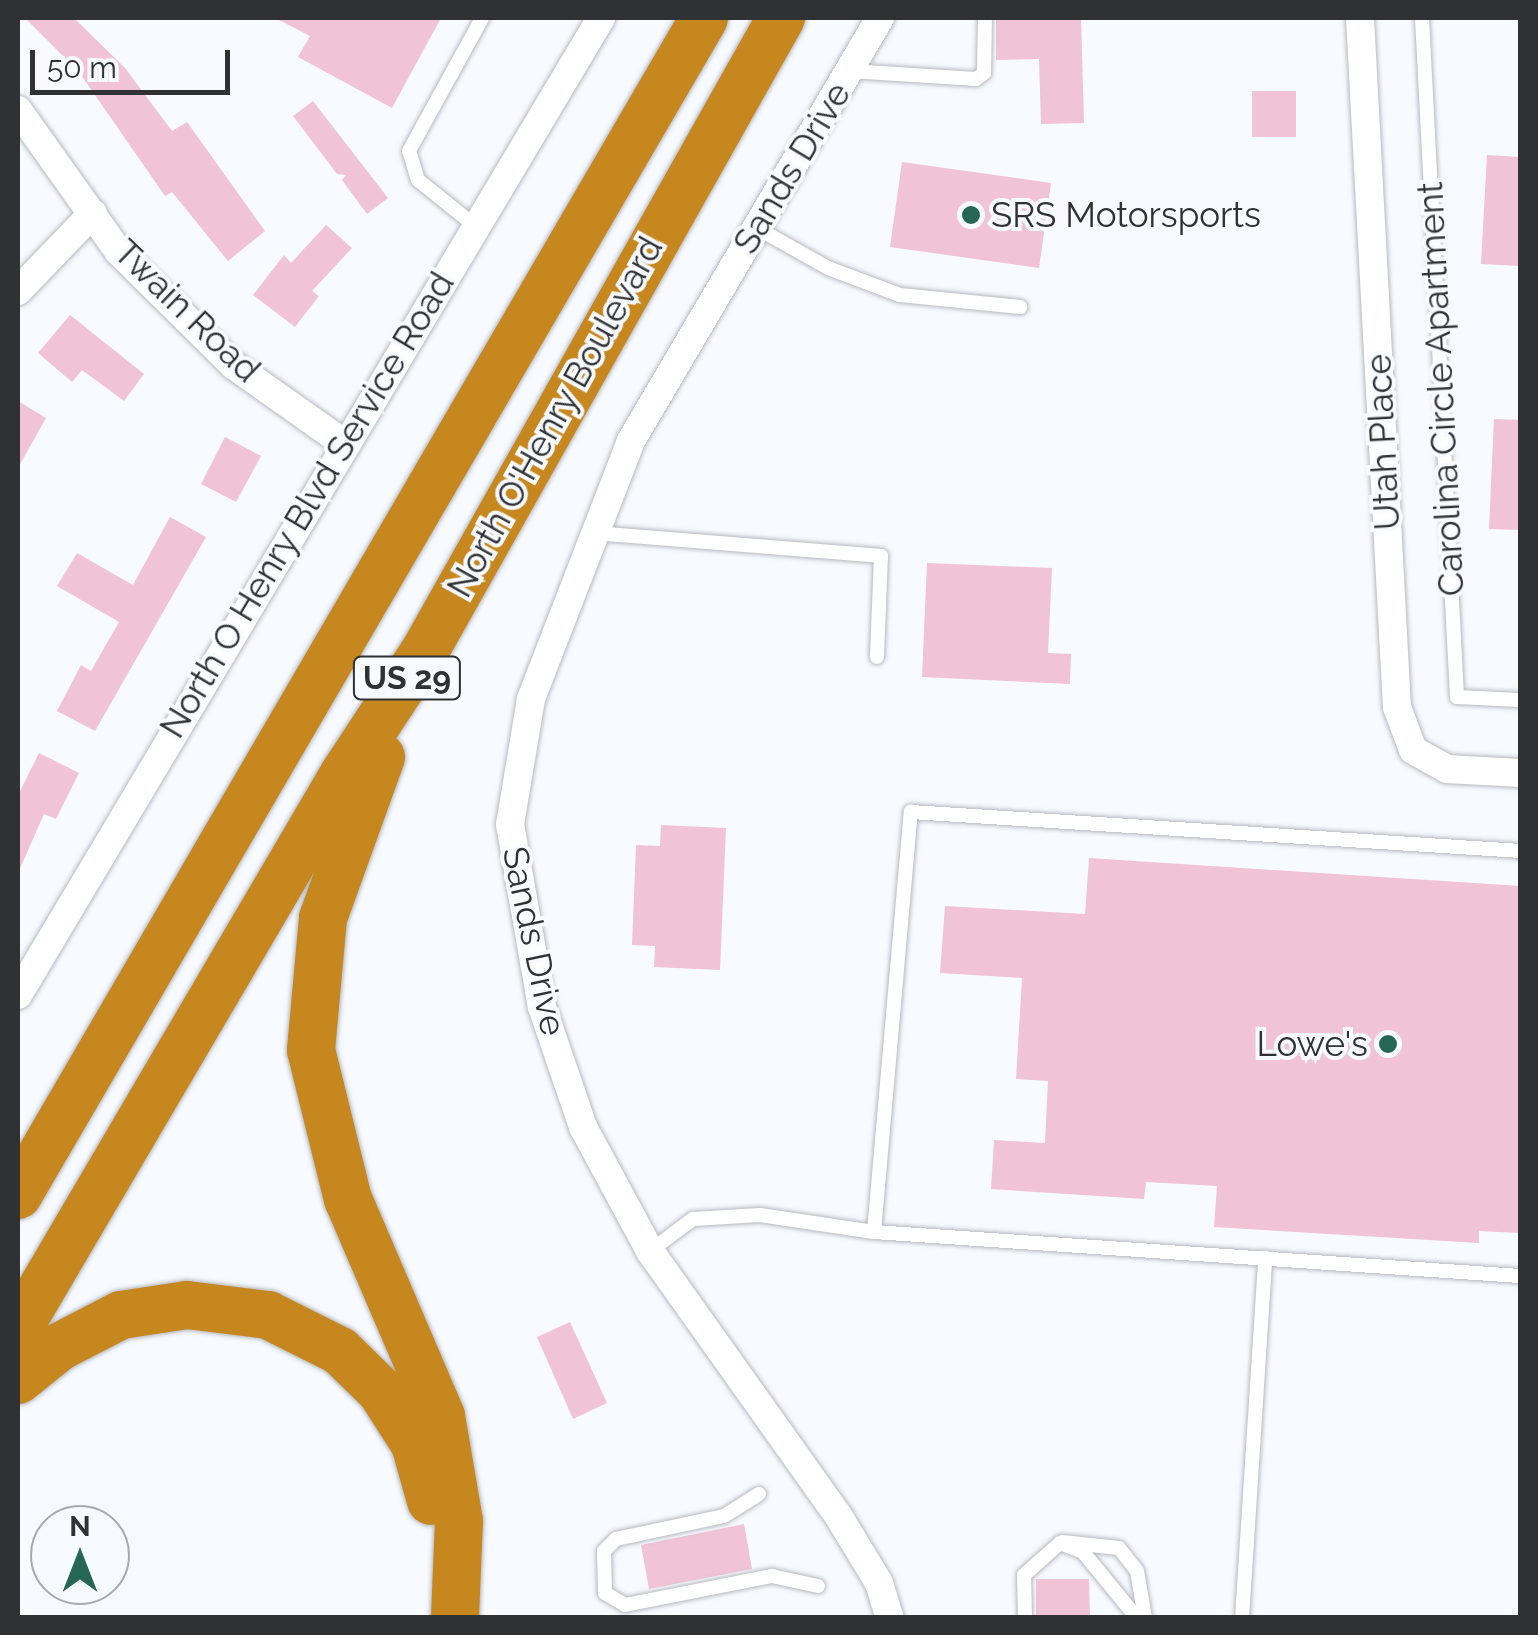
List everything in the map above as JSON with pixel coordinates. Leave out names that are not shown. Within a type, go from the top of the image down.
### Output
[{"type":"highway","name":"North O'Henry Boulevard","points":[[18,1196],[32,1164],[704,18]]},
{"type":"highway","name":"North O'Henry Boulevard","points":[[18,1329],[273,892],[426,649],[782,18]]},
{"type":"highway","points":[[426,649],[361,804],[323,918],[312,1050],[348,1199],[441,1416],[460,1521],[455,1618]]},
{"type":"highway","points":[[18,1380],[58,1346],[121,1316],[187,1305],[268,1314],[340,1350],[381,1391],[415,1444],[434,1513],[434,1618]]},
{"type":"street","name":"North O Henry Blvd Service Road","points":[[18,995],[342,442],[600,18]]},
{"type":"street","name":"Sands Drive","points":[[880,18],[631,441],[531,699],[510,824],[542,1007],[584,1128],[650,1252],[838,1517],[878,1583],[890,1618]]},
{"type":"street","name":"Utah Place","points":[[1360,18],[1397,707],[1412,750],[1447,768],[1520,773]]},
{"type":"street","name":"Twain Road","points":[[18,110],[119,252],[233,365],[342,442]]},
{"type":"street","points":[[18,291],[93,213]]},
{"type":"lane","points":[[474,225],[418,180],[409,152],[482,18]]},
{"type":"lane","points":[[850,70],[976,78],[984,73],[985,18]]},
{"type":"lane","name":"Carolina Circle Apartment","points":[[1422,18],[1457,696],[1520,700]]},
{"type":"lane","points":[[757,228],[828,268],[900,295],[1020,307]]},
{"type":"lane","points":[[594,532],[881,556],[878,656]]},
{"type":"lane","points":[[874,1232],[911,812],[1520,852]]},
{"type":"lane","points":[[650,1252],[693,1219],[760,1216],[874,1232],[1520,1276]]},
{"type":"lane","points":[[1242,1618],[1264,1258]]},
{"type":"lane","points":[[759,1494],[724,1516],[616,1539],[604,1551],[606,1594],[625,1606],[772,1576],[818,1586]]},
{"type":"lane","points":[[1025,1618],[1024,1575],[1060,1543],[1090,1540],[1119,1548],[1137,1571],[1145,1618]]},
{"type":"lane","points":[[1060,1543],[1083,1552],[1137,1618]]},
{"type":"building","points":[[25,18],[74,18],[125,68],[172,131],[187,122],[265,231],[228,261],[172,192],[165,196],[79,72]]},
{"type":"building","points":[[275,18],[441,18],[392,108],[298,57],[310,36]]},
{"type":"building","points":[[996,18],[1081,18],[1084,123],[1041,124],[1039,59],[996,60]]},
{"type":"building","points":[[1252,91],[1296,91],[1296,137],[1252,137]]},
{"type":"building","points":[[313,101],[388,198],[367,214],[342,180],[346,175],[337,174],[293,116]]},
{"type":"building","points":[[1487,155],[1520,157],[1520,266],[1481,264]]},
{"type":"building","name":"SRS Motorsports","points":[[902,162],[1051,183],[1039,268],[890,247]]},
{"type":"building","points":[[326,225],[352,248],[312,291],[319,296],[295,327],[253,295],[284,255],[291,263]]},
{"type":"building","points":[[70,315],[144,374],[124,401],[82,370],[72,382],[38,353]]},
{"type":"building","points":[[18,401],[46,418],[18,468]]},
{"type":"building","points":[[1494,419],[1520,420],[1520,530],[1489,529]]},
{"type":"building","points":[[225,437],[261,456],[236,502],[201,484]]},
{"type":"building","points":[[170,517],[206,537],[95,731],[57,711],[81,665],[91,671],[119,622],[57,586],[77,553],[133,585]]},
{"type":"building","points":[[927,563],[1052,568],[1048,653],[1071,654],[1070,684],[922,677]]},
{"type":"building","points":[[39,753],[79,773],[56,819],[44,814],[18,873],[18,795]]},
{"type":"building","points":[[661,825],[726,828],[720,970],[654,967],[655,946],[632,945],[636,845],[660,846]]},
{"type":"building","points":[[1089,858],[1520,886],[1520,1233],[1479,1231],[1479,1243],[1214,1227],[1217,1186],[1146,1182],[1144,1199],[991,1189],[994,1140],[1045,1143],[1048,1081],[1016,1079],[1022,978],[940,973],[945,906],[1085,914]]},
{"type":"building","points":[[570,1322],[607,1403],[573,1419],[537,1337]]},
{"type":"building","points":[[744,1524],[752,1569],[649,1589],[641,1545]]},
{"type":"building","points":[[1036,1579],[1089,1579],[1090,1618],[1036,1618]]},
{"type":"place","name":"SRS Motorsports","points":[[971,215]]},
{"type":"place","name":"Lowe's","points":[[1388,1044]]}]
